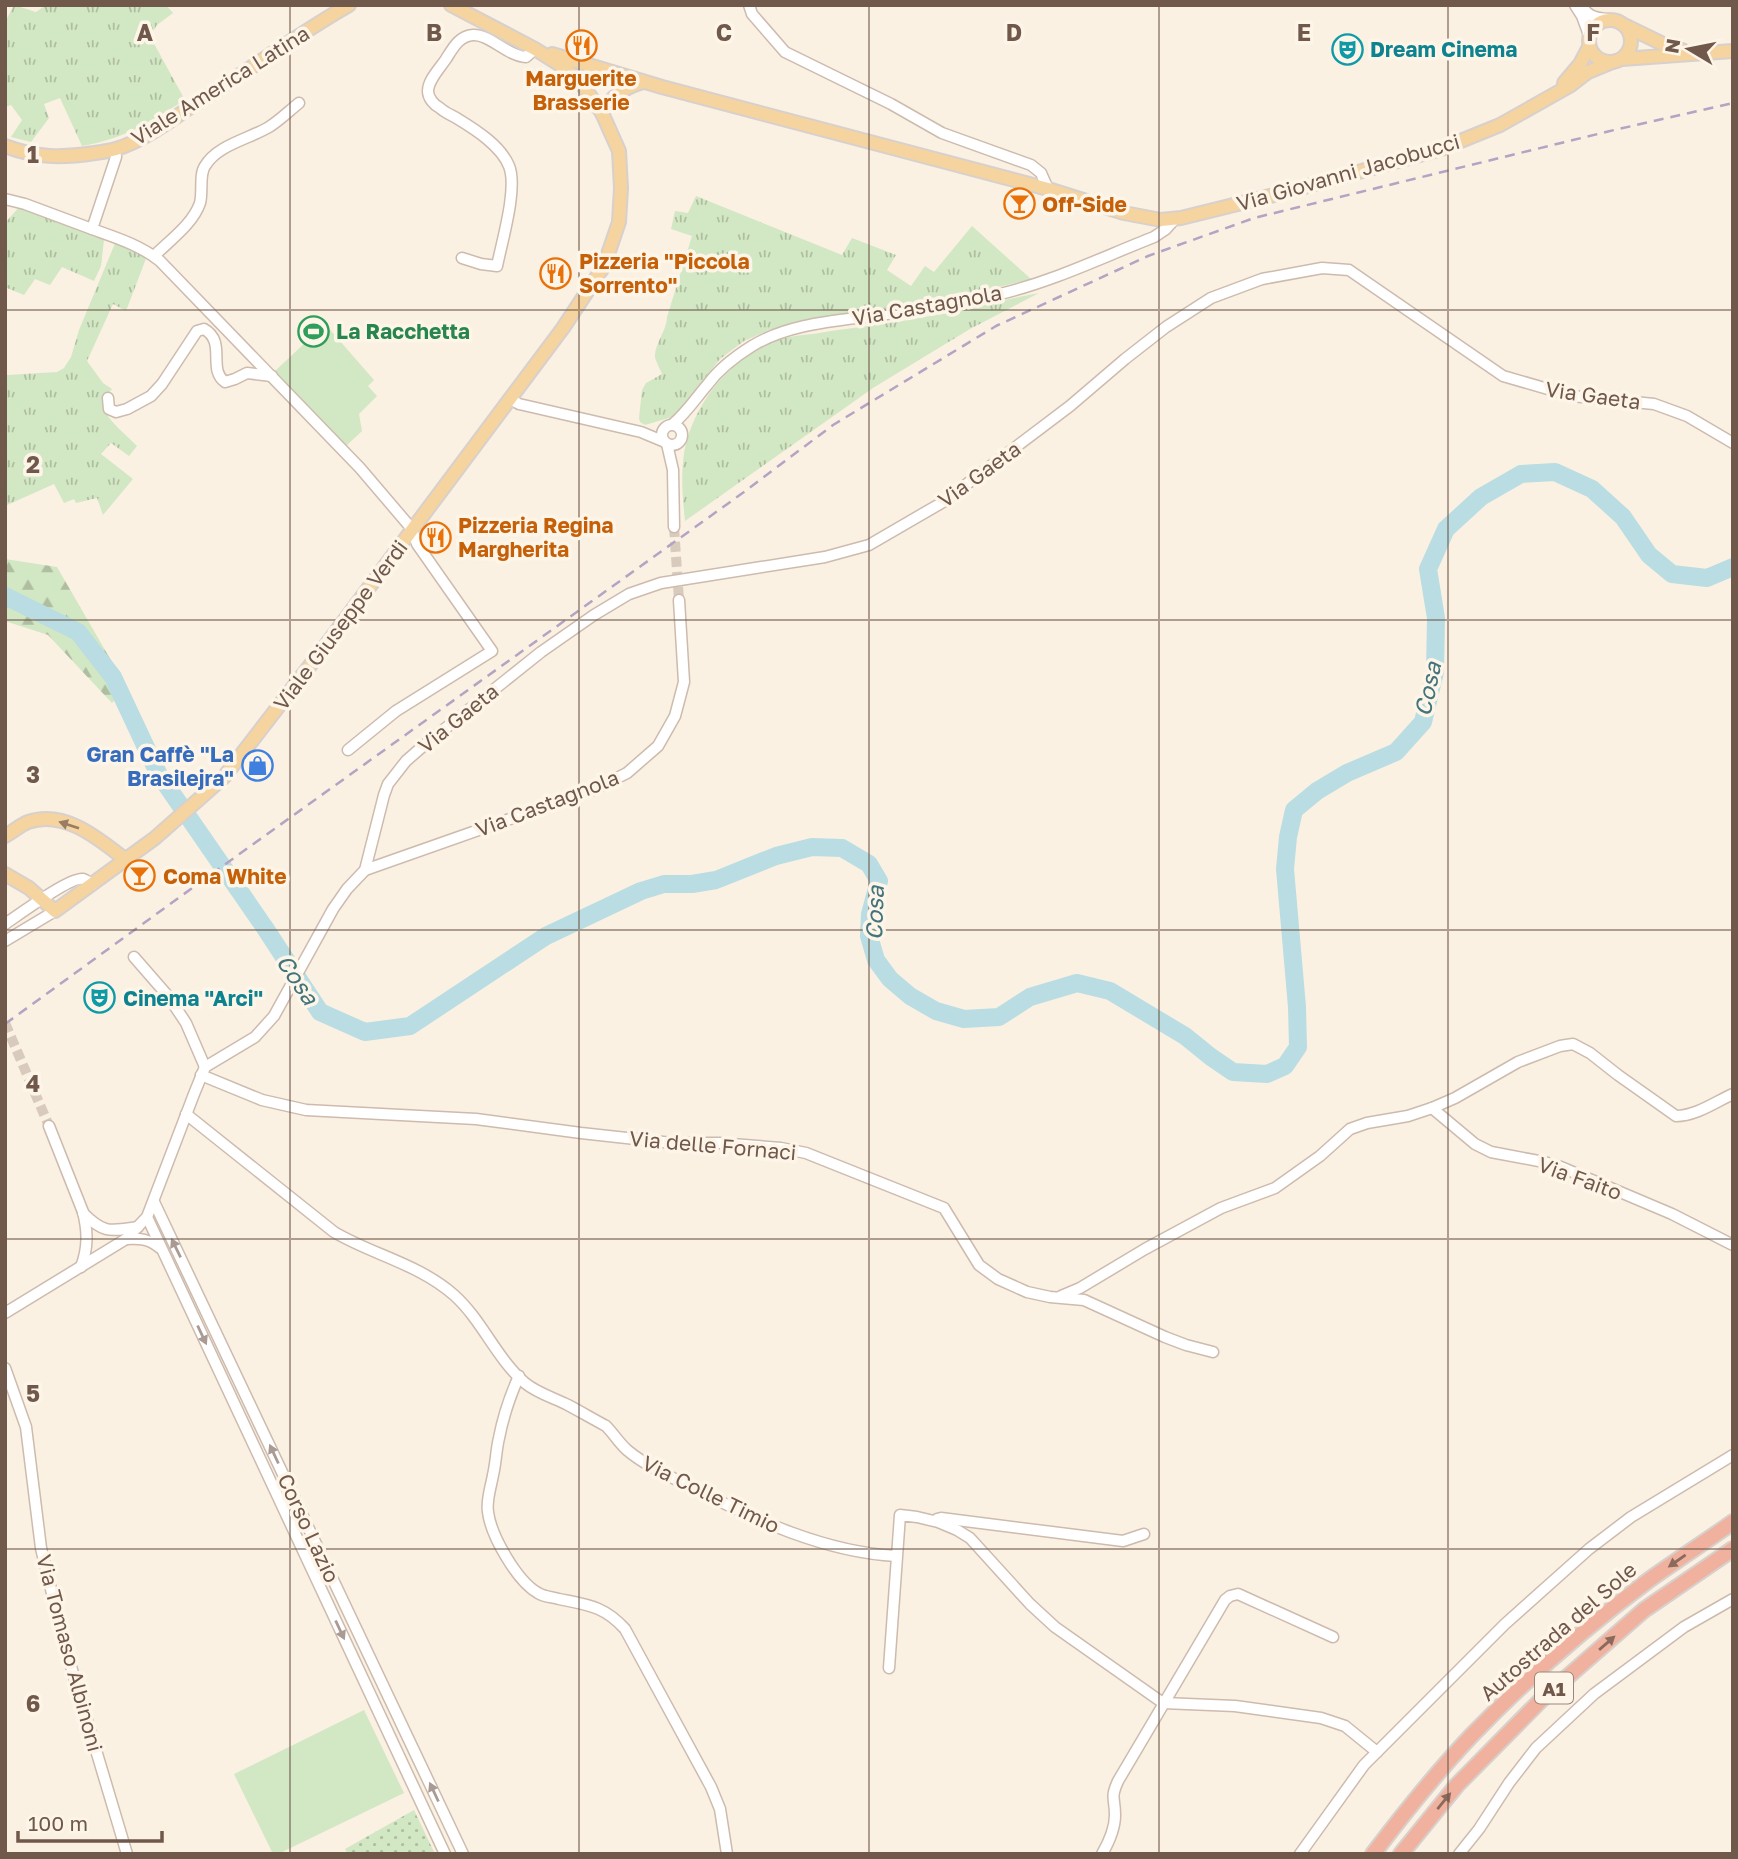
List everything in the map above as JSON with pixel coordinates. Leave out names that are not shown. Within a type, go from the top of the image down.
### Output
[{"type":"highway","name":"Autostrada del Sole","points":[[1373,1854],[1449,1760],[1519,1689],[1648,1581],[1733,1522]]},
{"type":"highway","name":"Autostrada del Sole","points":[[1401,1854],[1457,1785],[1541,1700],[1644,1610],[1733,1549]]},
{"type":"main road","name":"Viale America Latina","points":[[5,146],[31,154],[55,157],[74,157],[115,150],[144,138],[349,5]]},
{"type":"main road","points":[[451,5],[535,49],[565,68],[584,86],[602,113],[626,87],[643,82]]},
{"type":"main road","points":[[1554,94],[1580,64],[1596,25],[1607,19],[1614,19],[1667,46],[1696,53]]},
{"type":"main road","points":[[1554,94],[1588,72],[1617,61],[1630,50],[1629,31],[1626,26]]},
{"type":"main road","points":[[1589,41],[1592,52],[1600,60],[1617,61],[1733,51]]},
{"type":"main road","points":[[535,49],[643,82],[1048,189],[1136,216],[1175,219]]},
{"type":"main road","points":[[584,86],[589,74],[602,69]]},
{"type":"main road","name":"Via Giovanni Jacobucci","points":[[1175,219],[1286,192],[1441,149],[1500,125],[1554,94]]},
{"type":"main road","name":"Viale Giuseppe Verdi","points":[[55,911],[155,838],[224,777],[329,642],[563,328],[604,266],[619,222],[619,151],[602,113]]},
{"type":"main road","points":[[5,836],[28,822],[66,822],[85,830],[127,860]]},
{"type":"main road","points":[[5,874],[23,884],[39,901],[55,911]]},
{"type":"street","points":[[749,5],[752,14],[785,52],[891,104],[942,133],[1031,165],[1041,173],[1048,189]]},
{"type":"street","points":[[1578,5],[1588,15],[1607,19]]},
{"type":"street","points":[[1578,5],[1589,41]]},
{"type":"street","points":[[462,258],[497,266],[511,198],[510,167],[501,153],[485,138],[439,108],[430,99],[428,90],[457,42],[465,37],[476,35],[517,56],[526,57],[535,49]]},
{"type":"street","points":[[154,256],[180,231],[199,206],[204,167],[213,156],[268,128],[299,103]]},
{"type":"street","points":[[92,229],[116,157],[115,150]]},
{"type":"street","points":[[5,199],[130,242],[154,256],[360,468],[412,530],[417,544],[492,651],[396,711],[348,750]]},
{"type":"street","name":"Via Castagnola","points":[[692,405],[723,368],[752,346],[785,331],[828,322],[941,307],[1002,294],[1039,283],[1154,237],[1175,219]]},
{"type":"street","name":"Via Gaeta","points":[[203,1071],[255,1037],[274,1016],[346,888],[365,870],[388,784],[406,761],[541,652],[629,594],[662,583],[825,557],[869,545],[943,502],[1070,406],[1166,327],[1211,298],[1262,279],[1322,268],[1349,270],[1503,376],[1573,396],[1654,404],[1687,416],[1733,443]]},
{"type":"street","points":[[108,398],[109,409],[116,412],[152,396],[197,331],[204,329],[211,333],[215,340],[220,379],[225,382],[247,373],[272,376]]},
{"type":"street","points":[[510,399],[519,404],[641,432],[673,445],[681,437]]},
{"type":"street","points":[[673,470],[662,434],[692,405]]},
{"type":"street","points":[[674,527],[675,453],[692,405]]},
{"type":"street","points":[[641,432],[670,425],[679,427],[681,437]]},
{"type":"street","name":"Via Castagnola","points":[[365,870],[595,789],[627,773],[658,746],[675,716],[684,682],[679,600]]},
{"type":"street","points":[[5,925],[39,901],[78,879],[84,879],[92,885]]},
{"type":"street","points":[[5,941],[55,911]]},
{"type":"street","points":[[5,1313],[126,1239],[147,1217],[203,1071],[186,1023],[168,996],[134,957]]},
{"type":"street","points":[[1057,1298],[1080,1288],[1221,1208],[1275,1188],[1320,1156],[1350,1129],[1432,1108],[1518,1062],[1560,1046],[1573,1044],[1590,1053],[1676,1115],[1686,1116],[1733,1094]]},
{"type":"street","name":"Via delle Fornaci","points":[[203,1071],[252,1096],[286,1107],[306,1110],[476,1119],[584,1134],[672,1143],[719,1143],[781,1148],[806,1153],[944,1208],[979,1265],[998,1279],[1027,1292],[1084,1300],[1165,1337],[1213,1352]]},
{"type":"street","name":"Via Faito","points":[[1432,1108],[1475,1144],[1491,1152],[1561,1167],[1672,1214],[1733,1245]]},
{"type":"street","name":"Via Colle Timio","points":[[186,1114],[334,1232],[412,1268],[453,1294],[468,1309],[527,1385],[606,1426],[621,1444],[640,1460],[736,1510],[792,1533],[879,1555],[896,1556]]},
{"type":"street","points":[[49,1126],[83,1212],[87,1237],[81,1267]]},
{"type":"street","name":"Corso Lazio","points":[[154,1202],[463,1854]]},
{"type":"street","points":[[83,1212],[101,1228],[107,1251]]},
{"type":"street","name":"Corso Lazio","points":[[147,1217],[445,1854]]},
{"type":"street","points":[[101,1228],[114,1230],[138,1227]]},
{"type":"street","points":[[87,1237],[107,1251]]},
{"type":"street","points":[[126,1239],[141,1238],[153,1242],[163,1251]]},
{"type":"street","name":"Via Tomaso Albinoni","points":[[5,1368],[26,1427],[41,1548],[64,1643],[127,1854]]},
{"type":"street","points":[[519,1377],[512,1391],[499,1438],[489,1496],[487,1511],[493,1530],[510,1562],[539,1594],[597,1607],[615,1618],[625,1629],[711,1787],[720,1809],[727,1854]]},
{"type":"street","points":[[1300,1854],[1364,1765],[1505,1624],[1589,1549],[1631,1517],[1733,1454]]},
{"type":"street","points":[[889,1668],[900,1515],[932,1521],[970,1538],[1030,1604],[1055,1627],[1163,1703],[1235,1706],[1321,1718],[1345,1726],[1377,1752]]},
{"type":"street","points":[[932,1521],[941,1518],[1122,1541],[1144,1534]]},
{"type":"street","points":[[1102,1854],[1114,1825],[1112,1795],[1118,1781],[1225,1600],[1238,1594],[1333,1637]]},
{"type":"street","points":[[1459,1854],[1536,1748],[1594,1694],[1684,1627],[1733,1599]]},
{"type":"green space","points":[[14,5],[36,12],[46,5],[166,5],[173,13],[157,25],[151,34],[152,40],[185,100],[124,134],[82,146],[60,98],[44,104],[49,118],[31,142],[11,137],[22,120],[11,105],[5,107],[5,22]]},
{"type":"green space","points":[[696,196],[842,255],[852,238],[896,255],[887,270],[911,286],[925,266],[934,272],[972,226],[1031,279],[950,299],[829,316],[769,330],[744,341],[720,359],[675,416],[645,425],[639,418],[642,390],[646,383],[662,374],[655,352],[692,236],[671,229],[675,211],[688,213]]},
{"type":"green space","points":[[20,206],[104,240],[101,266],[94,281],[62,267],[50,285],[35,279],[24,295],[7,288],[5,290],[5,223]]},
{"type":"green space","points":[[116,241],[147,256],[126,311],[113,304],[87,361],[103,383],[112,389],[105,398],[104,409],[137,446],[129,456],[111,443],[101,454],[133,479],[103,515],[97,498],[76,503],[74,499],[64,503],[54,484],[5,506],[5,369],[7,375],[57,372],[64,368],[71,357],[79,330]]},
{"type":"green space","points":[[1039,293],[970,329],[873,388],[685,521],[683,462],[693,422],[715,387],[729,371],[762,347],[789,337],[897,322]]},
{"type":"green space","points":[[325,324],[374,380],[368,386],[377,396],[359,414],[362,431],[346,446],[274,372]]},
{"type":"green space","points":[[5,559],[57,567],[127,688],[112,703],[48,635],[5,621]]},
{"type":"green space","points":[[364,1710],[404,1793],[278,1854],[273,1854],[234,1774]]},
{"type":"green space","points":[[414,1810],[435,1854],[348,1854],[345,1849]]},
{"type":"waterway","name":"Cosa","points":[[5,596],[78,632],[113,677],[158,773],[320,1012],[365,1032],[410,1026],[546,936],[641,891],[664,884],[692,884],[716,880],[776,856],[812,847],[842,848],[869,864],[879,881],[870,914],[869,936],[876,960],[890,979],[910,996],[936,1011],[964,1019],[999,1017],[1030,997],[1077,983],[1110,991],[1185,1036],[1233,1072],[1267,1074],[1285,1066],[1298,1047],[1285,869],[1294,810],[1317,791],[1347,773],[1396,752],[1423,722],[1435,672],[1436,618],[1428,569],[1446,529],[1481,497],[1521,474],[1555,472],[1592,489],[1623,517],[1649,555],[1672,574],[1707,578],[1733,567]]},
{"type":"tunnel","points":[[674,527],[679,600]]},
{"type":"tunnel","points":[[5,1023],[49,1126]]},
{"type":"railway","points":[[5,1024],[744,492],[833,425],[996,326],[1148,256],[1254,218],[1733,103]]},
{"type":"place","name":"Marguerite Brasserie","points":[[581,46]]},
{"type":"place","name":"Dream Cinema","points":[[1347,49]]},
{"type":"place","name":"Off-Side","points":[[1019,204]]},
{"type":"place","name":"Pizzeria \"Piccola Sorrento\"","points":[[556,273]]},
{"type":"place","name":"La Racchetta","points":[[313,331]]},
{"type":"place","name":"Pizzeria Regina Margherita","points":[[435,537]]},
{"type":"place","name":"Gran Caffè \"La Brasilejra\"","points":[[257,766]]},
{"type":"place","name":"Coma White","points":[[140,876]]},
{"type":"place","name":"Cinema \"Arci\"","points":[[100,998]]}]
